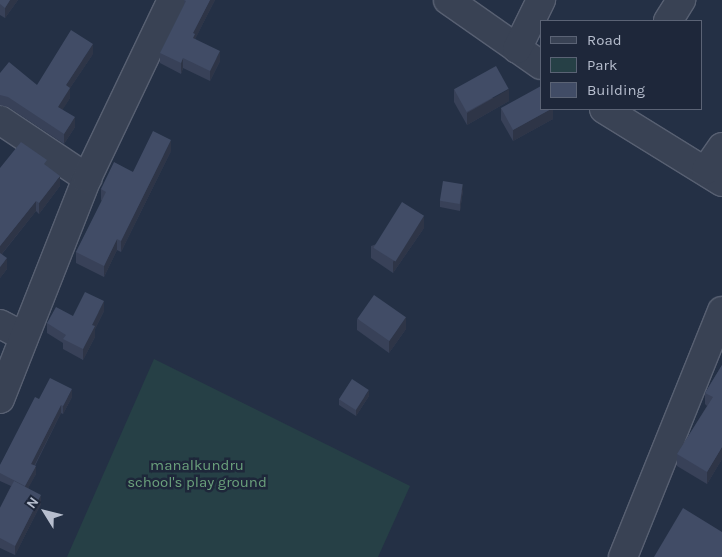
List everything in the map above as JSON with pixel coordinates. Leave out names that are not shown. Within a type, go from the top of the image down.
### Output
[{"type":"street","points":[[0,399],[12,330],[172,0]]},
{"type":"street","points":[[448,0],[540,64]]},
{"type":"street","points":[[517,49],[541,0]]},
{"type":"street","points":[[669,20],[681,0]]},
{"type":"street","points":[[610,110],[714,176],[722,147]]},
{"type":"street","points":[[0,120],[87,178]]},
{"type":"street","points":[[623,557],[722,312]]},
{"type":"green space","name":"manalkundru school's play ground","points":[[154,359],[410,486],[378,557],[67,557]]},
{"type":"building","points":[[0,0],[10,0],[5,8],[0,4]]},
{"type":"building","points":[[184,0],[210,0],[193,33],[195,34],[193,38],[220,51],[210,71],[183,58],[181,63],[160,53],[186,1]]},
{"type":"building","points":[[71,30],[93,44],[66,85],[70,88],[58,107],[75,117],[64,134],[8,97],[0,95],[0,73],[9,62],[37,85]]},
{"type":"building","points":[[496,66],[509,89],[467,112],[454,89]]},
{"type":"building","points":[[540,87],[540,110],[549,110],[513,130],[501,108]]},
{"type":"building","points":[[153,131],[171,140],[121,241],[117,239],[104,266],[76,252],[106,192],[101,189],[114,162],[133,172]]},
{"type":"building","points":[[21,142],[47,160],[44,164],[60,176],[39,203],[36,201],[0,246],[0,168]]},
{"type":"building","points":[[443,181],[463,184],[460,204],[440,201]]},
{"type":"building","points":[[402,202],[424,216],[395,262],[373,248]]},
{"type":"building","points":[[0,253],[7,258],[0,267]]},
{"type":"building","points":[[85,292],[104,301],[92,325],[95,326],[83,349],[63,339],[66,335],[47,323],[56,307],[73,316]]},
{"type":"building","points":[[374,295],[406,317],[389,341],[357,319]]},
{"type":"building","points":[[722,365],[722,447],[707,472],[677,454],[713,397],[705,393]]},
{"type":"building","points":[[50,378],[72,389],[63,406],[61,405],[31,464],[36,466],[25,486],[0,473],[0,465],[35,397],[39,399]]},
{"type":"building","points":[[352,379],[369,390],[356,410],[339,399]]},
{"type":"building","points":[[14,481],[41,495],[15,546],[0,538],[0,508]]},
{"type":"building","points":[[683,508],[722,532],[722,557],[654,557]]}]
